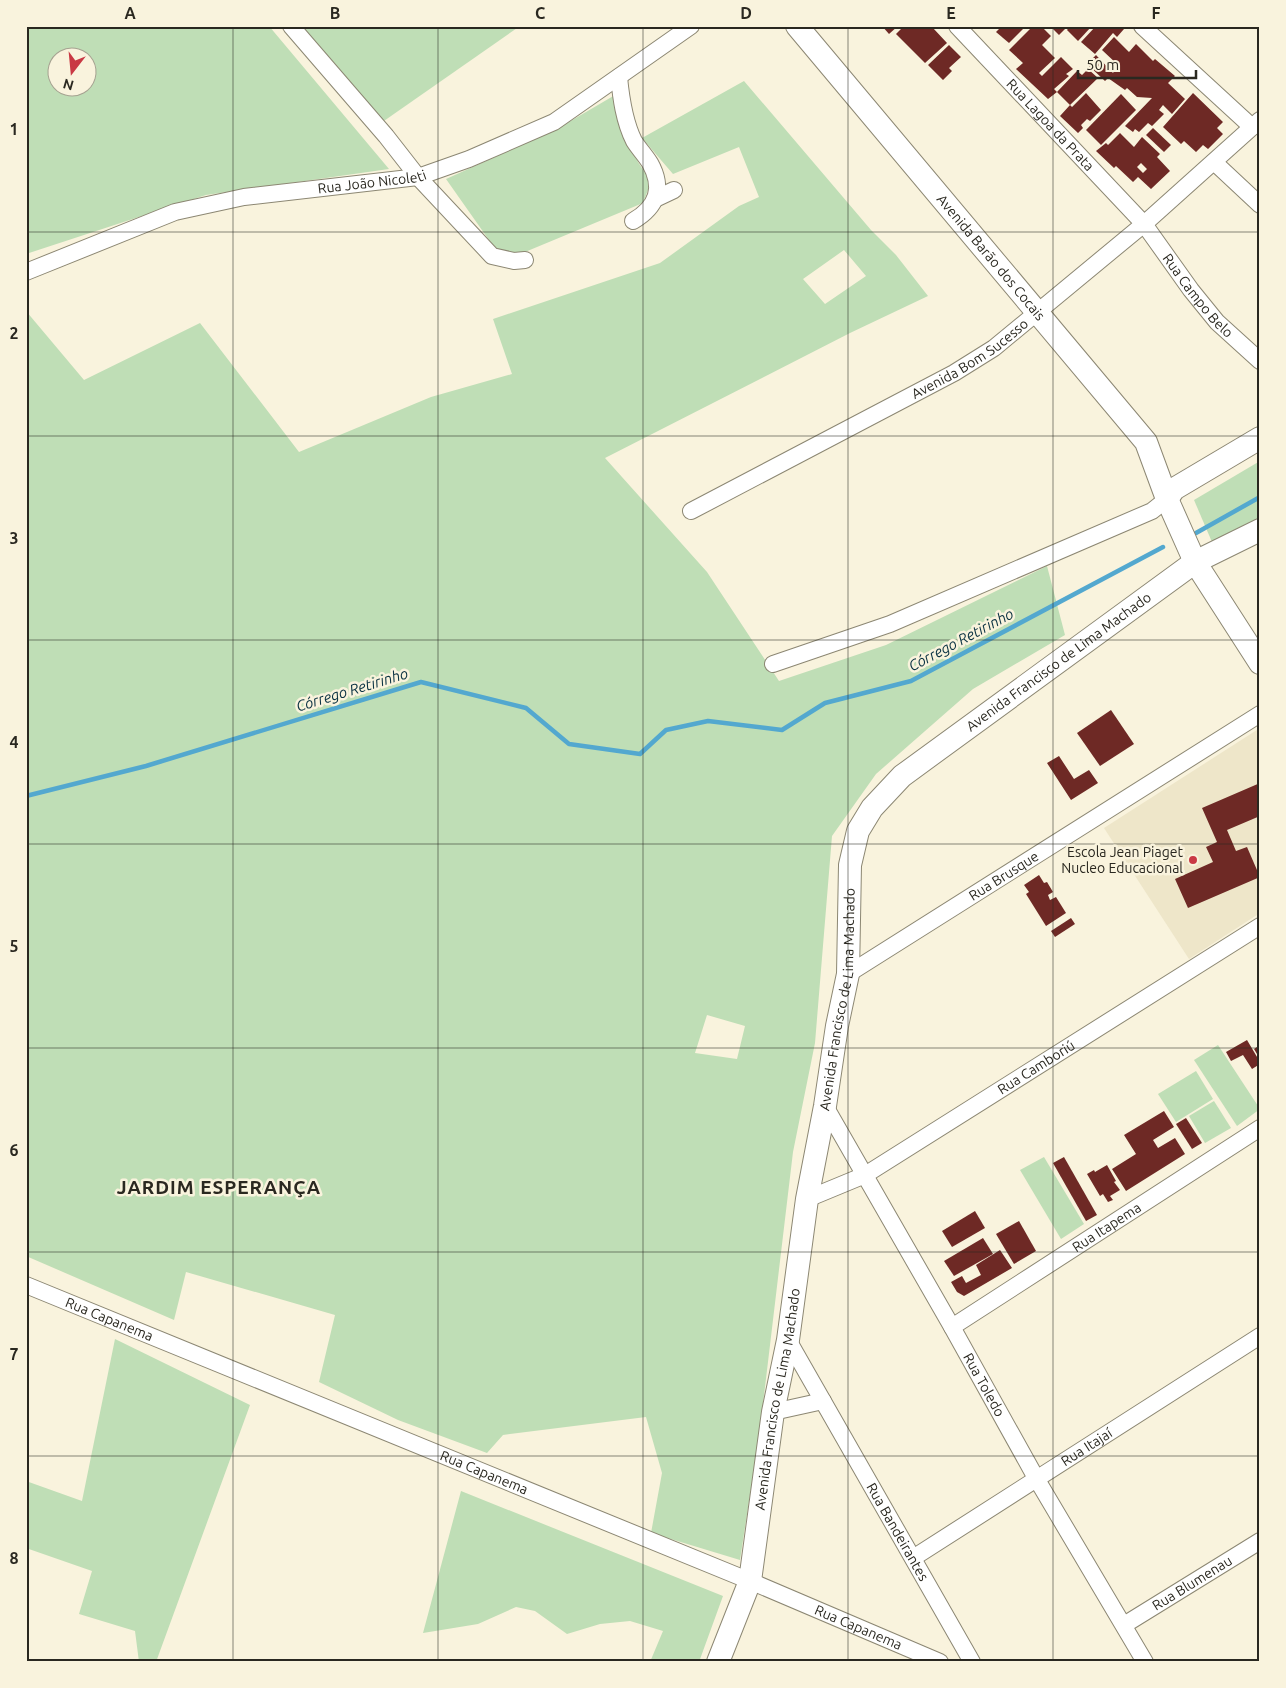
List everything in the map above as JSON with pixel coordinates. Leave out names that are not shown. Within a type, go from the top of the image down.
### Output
[{"type":"street","points":[[291,26],[386,136],[418,177],[492,256],[514,261],[525,260]]},
{"type":"street","name":"Rua João Nicoleti","points":[[26,272],[175,212],[244,198],[418,177],[469,159],[554,122],[691,26]]},
{"type":"street","name":"Avenida Barão dos Cocais","points":[[797,26],[1146,442],[1167,499],[1195,562],[1260,663]]},
{"type":"street","name":"Rua Lagoa da Prata","points":[[957,26],[1144,224]]},
{"type":"street","points":[[1142,26],[1256,124]]},
{"type":"street","points":[[619,77],[622,101],[634,140],[650,162],[657,177],[655,199],[651,208],[634,221]]},
{"type":"street","name":"Avenida Bom Sucesso","points":[[691,511],[954,374],[994,348],[1144,224],[1256,124]]},
{"type":"street","points":[[1214,162],[1260,205]]},
{"type":"street","points":[[655,199],[674,190]]},
{"type":"street","name":"Rua Campo Belo","points":[[1144,224],[1217,322],[1260,362]]},
{"type":"street","points":[[773,664],[890,624],[1152,511],[1167,499],[1174,489],[1260,438]]},
{"type":"street","name":"Avenida Francisco de Lima Machado","points":[[718,1662],[750,1581],[773,1412],[788,1340],[807,1199],[826,1106],[837,1026],[848,974],[850,865],[858,831],[872,808],[902,776],[1195,562],[1260,530]]},
{"type":"street","name":"Rua Brusque","points":[[848,974],[1260,714]]},
{"type":"street","name":"Rua Camboriú","points":[[807,1199],[864,1175],[1260,926]]},
{"type":"street","name":"Rua Toledo","points":[[826,1106],[1036,1478],[1145,1662]]},
{"type":"street","name":"Rua Itapema","points":[[952,1327],[1260,1128]]},
{"type":"street","name":"Rua Capanema","points":[[26,1285],[750,1581],[940,1662]]},
{"type":"street","name":"Rua Itajaí","points":[[913,1558],[1260,1336]]},
{"type":"street","name":"Rua Bandeirantes","points":[[788,1340],[972,1662]]},
{"type":"street","points":[[773,1412],[823,1401]]},
{"type":"street","name":"Rua Blumenau","points":[[1124,1625],[1260,1541]]},
{"type":"shaded area","name":"Escola Jean Piaget Nucleo Educacional","points":[[1260,728],[1260,913],[1189,959],[1104,828]]},
{"type":"green space","points":[[26,26],[269,26],[389,169],[206,195],[26,254]]},
{"type":"green space","points":[[298,26],[520,26],[381,123]]},
{"type":"green space","points":[[744,81],[871,230],[896,255],[928,296],[850,333],[605,458],[707,572],[779,681],[886,645],[1047,566],[1065,635],[973,689],[876,774],[832,836],[815,1043],[793,1152],[760,1429],[740,1560],[651,1533],[662,1473],[646,1417],[503,1435],[487,1453],[398,1420],[319,1382],[335,1315],[186,1272],[174,1320],[26,1256],[26,311],[84,380],[200,323],[299,452],[431,397],[512,374],[493,319],[660,263],[739,206],[759,197],[739,147],[673,174],[642,138]],"holes":[[[844,250],[866,276],[825,304],[803,279]],[[707,1015],[745,1026],[737,1059],[695,1053]]]},
{"type":"green space","points":[[615,95],[638,162],[651,182],[643,203],[525,252],[513,254],[496,250],[446,179],[557,129]]},
{"type":"green space","points":[[1260,461],[1260,519],[1212,542],[1194,500]]},
{"type":"green space","points":[[1218,1045],[1260,1109],[1237,1126],[1194,1060]]},
{"type":"green space","points":[[1196,1071],[1213,1099],[1176,1122],[1158,1094]]},
{"type":"green space","points":[[1214,1101],[1231,1128],[1205,1143],[1189,1116]]},
{"type":"green space","points":[[1044,1157],[1084,1224],[1061,1239],[1020,1170]]},
{"type":"green space","points":[[115,1339],[250,1405],[156,1662],[139,1662],[135,1631],[79,1614],[92,1571],[26,1548],[26,1481],[82,1501]]},
{"type":"green space","points":[[461,1491],[723,1596],[699,1662],[650,1662],[663,1631],[630,1621],[600,1624],[567,1634],[535,1611],[516,1607],[478,1624],[423,1633]]},
{"type":"building","points":[[882,26],[898,26],[889,34]]},
{"type":"building","points":[[904,26],[936,26],[933,28],[947,43],[925,63],[896,34]]},
{"type":"building","points":[[1002,26],[1026,26],[1009,43],[996,32]]},
{"type":"building","points":[[1033,26],[1041,26],[1051,36],[1042,45],[1055,58],[1039,73],[1042,76],[1061,57],[1073,69],[1066,74],[1069,76],[1054,89],[1057,92],[1048,99],[1016,69],[1023,63],[1009,50]]},
{"type":"building","points":[[1050,26],[1061,26],[1065,29],[1059,35]]},
{"type":"building","points":[[1070,26],[1092,26],[1078,41],[1067,30]]},
{"type":"building","points":[[1096,26],[1121,26],[1124,29],[1117,37],[1113,33],[1095,54],[1081,42]]},
{"type":"building","points":[[1114,37],[1129,52],[1136,44],[1153,61],[1155,59],[1175,76],[1168,83],[1185,99],[1172,114],[1163,105],[1159,110],[1164,114],[1152,126],[1148,123],[1139,132],[1135,129],[1133,132],[1125,126],[1152,98],[1137,97],[1127,88],[1125,90],[1108,78],[1105,81],[1087,64],[1096,55],[1113,73],[1118,65],[1102,50]]},
{"type":"building","points":[[949,45],[961,57],[949,68],[952,71],[943,80],[928,65]]},
{"type":"building","points":[[1088,69],[1098,78],[1070,105],[1057,92],[1077,71],[1082,75]]},
{"type":"building","points":[[1086,93],[1101,110],[1090,121],[1087,119],[1081,125],[1083,128],[1078,133],[1060,116],[1070,105],[1072,107]]},
{"type":"building","points":[[1193,93],[1223,122],[1217,128],[1223,134],[1208,149],[1203,145],[1196,152],[1184,141],[1181,144],[1163,127]]},
{"type":"building","points":[[1121,94],[1136,110],[1101,145],[1086,130]]},
{"type":"building","points":[[1153,128],[1171,145],[1164,152],[1146,135]]},
{"type":"building","points":[[1120,133],[1134,147],[1142,137],[1160,154],[1157,157],[1170,171],[1151,189],[1138,177],[1133,182],[1096,151],[1106,143],[1108,145]],"holes":[[[1141,163],[1147,169],[1143,173],[1137,167]]]},
{"type":"building","points":[[1111,710],[1134,744],[1100,766],[1077,733]]},
{"type":"building","points":[[1059,756],[1074,779],[1089,770],[1098,783],[1071,800],[1047,763]]},
{"type":"building","points":[[1260,783],[1260,816],[1227,830],[1236,851],[1247,847],[1260,877],[1188,908],[1175,879],[1213,862],[1206,847],[1217,842],[1202,808]]},
{"type":"building","points":[[1039,875],[1044,883],[1047,882],[1053,892],[1048,895],[1050,900],[1056,897],[1066,913],[1046,926],[1026,894],[1029,892],[1024,885]]},
{"type":"building","points":[[1071,918],[1075,924],[1055,937],[1051,931]]},
{"type":"building","points":[[1247,1040],[1260,1062],[1260,1064],[1252,1069],[1243,1055],[1231,1061],[1226,1052]]},
{"type":"building","points":[[1260,1045],[1260,1059],[1254,1049]]},
{"type":"building","points":[[1164,1111],[1174,1127],[1153,1140],[1158,1148],[1175,1138],[1185,1154],[1126,1191],[1112,1169],[1136,1154],[1124,1135]]},
{"type":"building","points":[[1186,1118],[1202,1143],[1192,1149],[1176,1124]]},
{"type":"building","points":[[1064,1157],[1097,1215],[1086,1221],[1053,1163]]},
{"type":"building","points":[[1107,1165],[1116,1181],[1114,1182],[1120,1190],[1110,1196],[1113,1200],[1108,1202],[1103,1194],[1100,1196],[1087,1174]]},
{"type":"building","points":[[975,1211],[985,1228],[952,1247],[942,1231]]},
{"type":"building","points":[[1019,1221],[1036,1251],[1014,1264],[996,1234]]},
{"type":"building","points":[[983,1238],[993,1254],[954,1276],[944,1261]]},
{"type":"building","points":[[1000,1250],[1012,1268],[964,1296],[957,1292],[951,1282],[962,1276],[966,1283],[981,1275],[976,1265]]},
{"type":"waterway","points":[[1196,533],[1260,497]]},
{"type":"waterway","name":"Córrego Retirinho","points":[[26,796],[146,766],[421,682],[526,708],[569,744],[640,754],[666,730],[708,721],[782,730],[825,703],[911,681],[1163,547]]},
{"type":"place","name":"Escola Jean Piaget Nucleo Educacional","points":[[1193,860]]},
{"type":"district","name":"JARDIM ESPERANÇA","points":[[219,1187]]}]
